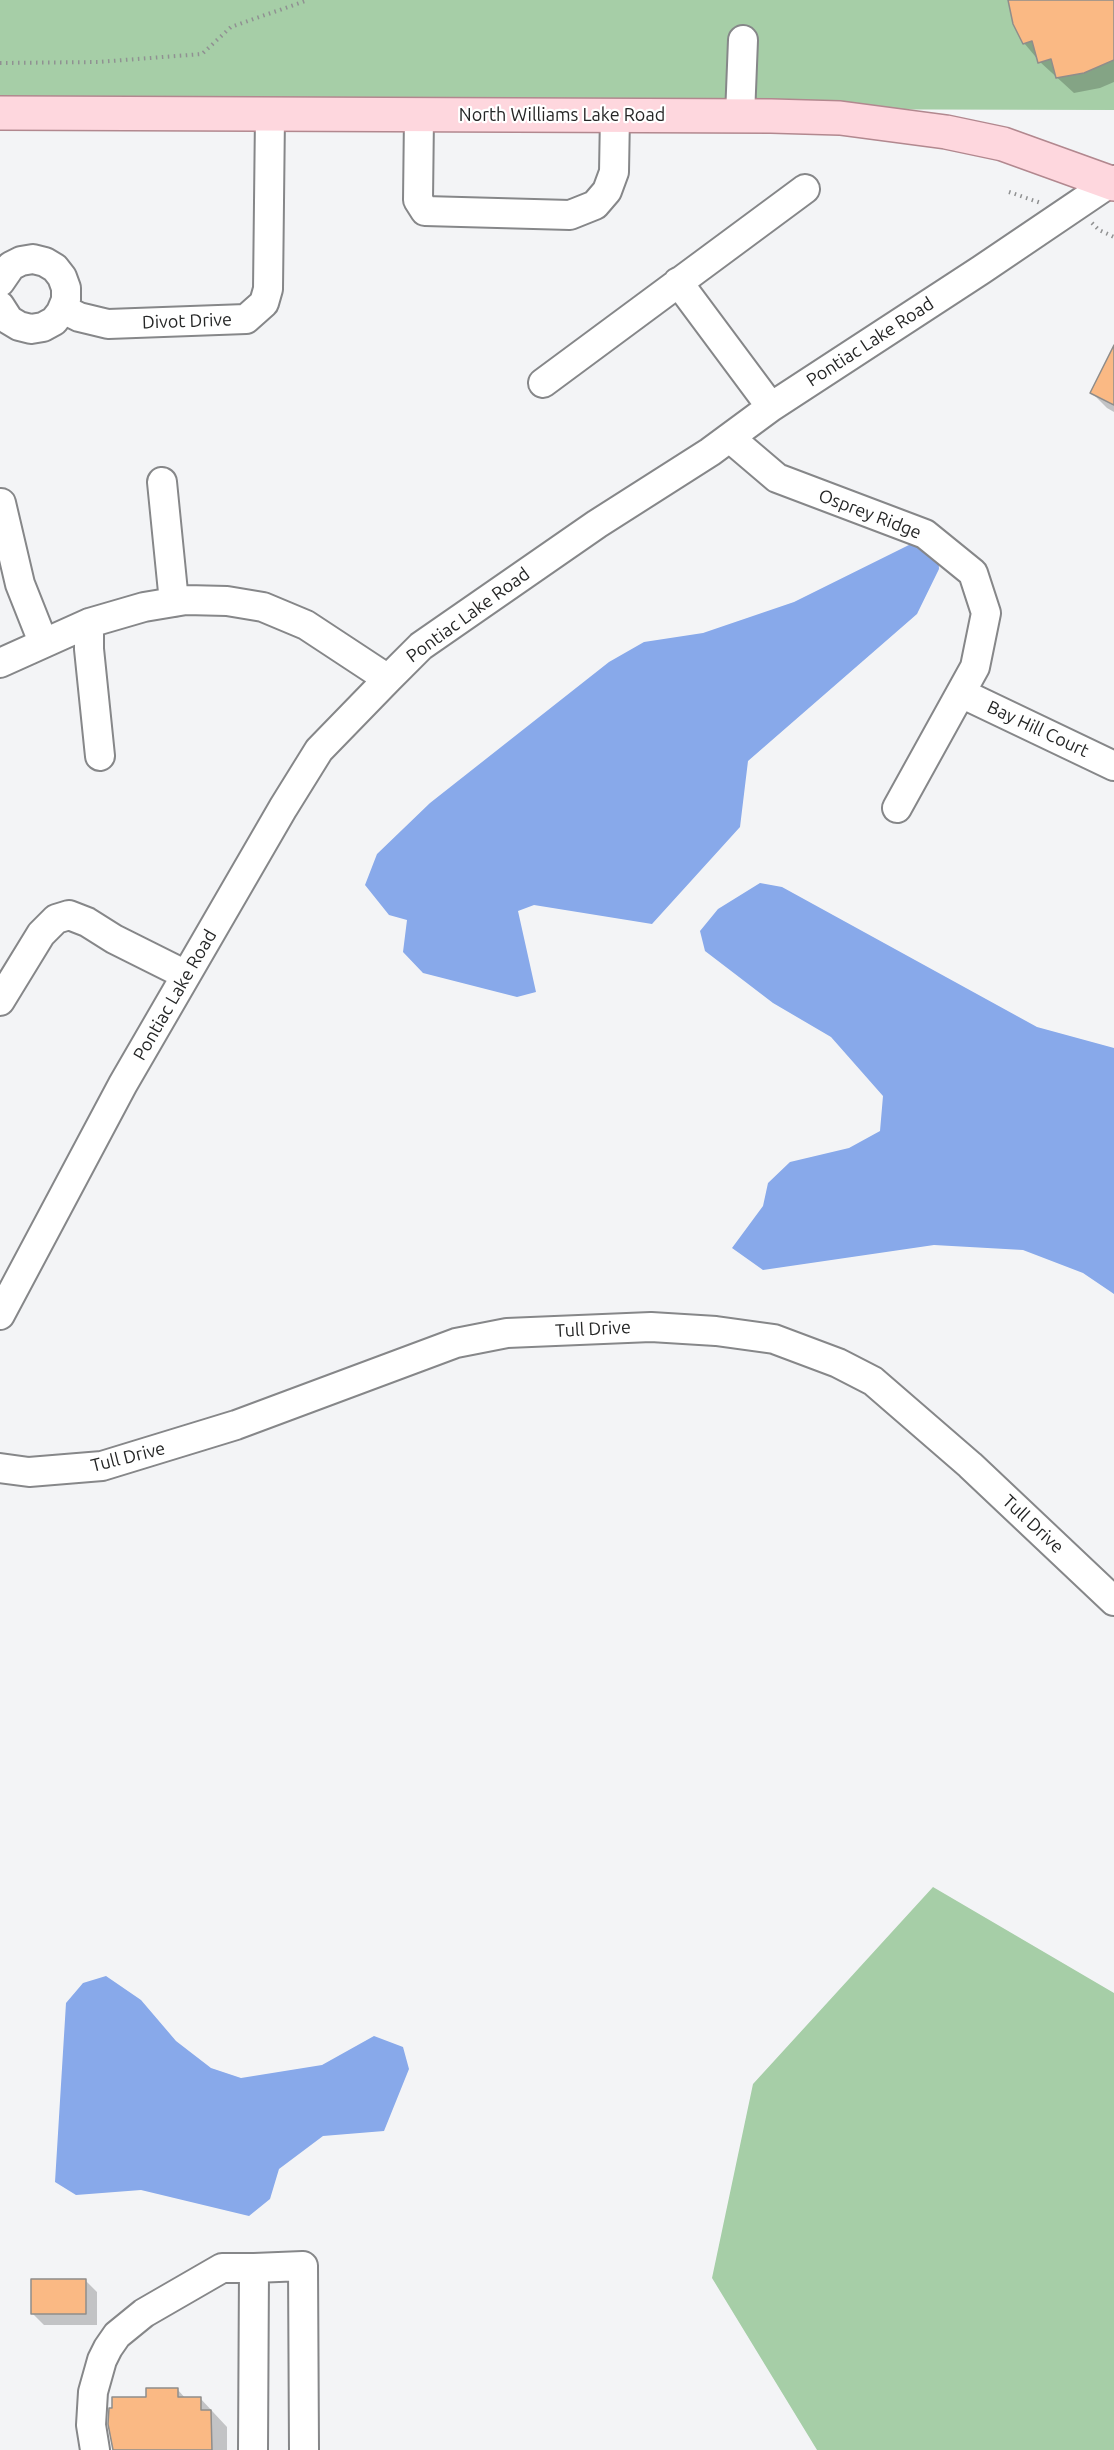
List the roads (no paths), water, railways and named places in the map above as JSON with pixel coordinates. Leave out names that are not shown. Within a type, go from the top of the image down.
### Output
[{"type":"main road","name":"North Williams Lake Road","points":[[0,113],[740,116],[861,120],[946,132],[1012,147],[1113,182]]},
{"type":"street","points":[[740,116],[743,40]]},
{"type":"street","name":"Divot Drive","points":[[63,309],[79,317],[108,324],[246,319],[264,303],[268,289],[270,115]]},
{"type":"street","points":[[418,116],[418,200],[425,212],[570,215],[595,205],[607,191],[614,172],[615,115]]},
{"type":"street","name":"Pontiac Lake Road","points":[[0,1315],[123,1084],[319,750],[388,679],[421,646],[597,524],[1113,182]]},
{"type":"street","points":[[543,383],[805,189]]},
{"type":"street","points":[[0,282],[10,267],[21,261],[33,259],[55,268],[66,288],[63,309],[54,321],[43,327],[19,326],[3,316]]},
{"type":"street","points":[[678,282],[771,407]]},
{"type":"street","name":"Osprey Ridge","points":[[730,438],[777,478],[925,534],[973,573],[986,613],[975,667],[897,808]]},
{"type":"street","points":[[162,482],[174,602]]},
{"type":"street","points":[[1,503],[20,584],[43,642]]},
{"type":"street","points":[[0,663],[89,623],[144,607],[174,602],[227,601],[263,607],[306,625],[388,679]]},
{"type":"street","points":[[89,623],[89,650],[100,756]]},
{"type":"street","name":"Bay Hill Court","points":[[961,693],[1114,766]]},
{"type":"street","points":[[0,1001],[41,934],[56,919],[69,915],[87,922],[114,939],[186,975]]},
{"type":"street","name":"Tull Drive","points":[[0,1468],[29,1472],[102,1466],[236,1425],[456,1343],[507,1333],[651,1327],[716,1330],[774,1339],[838,1363],[873,1381],[970,1466],[1114,1601]]},
{"type":"street","points":[[95,2450],[91,2425],[93,2392],[102,2360],[117,2335],[144,2313],[222,2268],[303,2266],[304,2450]]},
{"type":"street","points":[[253,2450],[254,2268]]},
{"type":"water","points":[[917,541],[938,551],[939,569],[917,614],[748,761],[740,827],[652,924],[534,905],[518,911],[536,992],[517,997],[423,973],[403,952],[407,920],[389,915],[365,885],[377,854],[430,803],[609,662],[644,642],[703,633],[794,602]]},
{"type":"water","points":[[760,883],[782,887],[1037,1027],[1114,1048],[1114,1294],[1083,1273],[1023,1250],[934,1245],[763,1270],[732,1248],[763,1206],[768,1183],[790,1162],[849,1148],[880,1131],[883,1096],[831,1037],[773,1003],[705,951],[700,931],[718,909]]},
{"type":"water","points":[[106,1976],[141,2000],[176,2041],[211,2068],[241,2078],[322,2065],[374,2036],[403,2047],[409,2069],[384,2131],[323,2136],[279,2169],[270,2199],[249,2216],[141,2190],[76,2195],[55,2182],[66,2003],[83,1983]]}]
